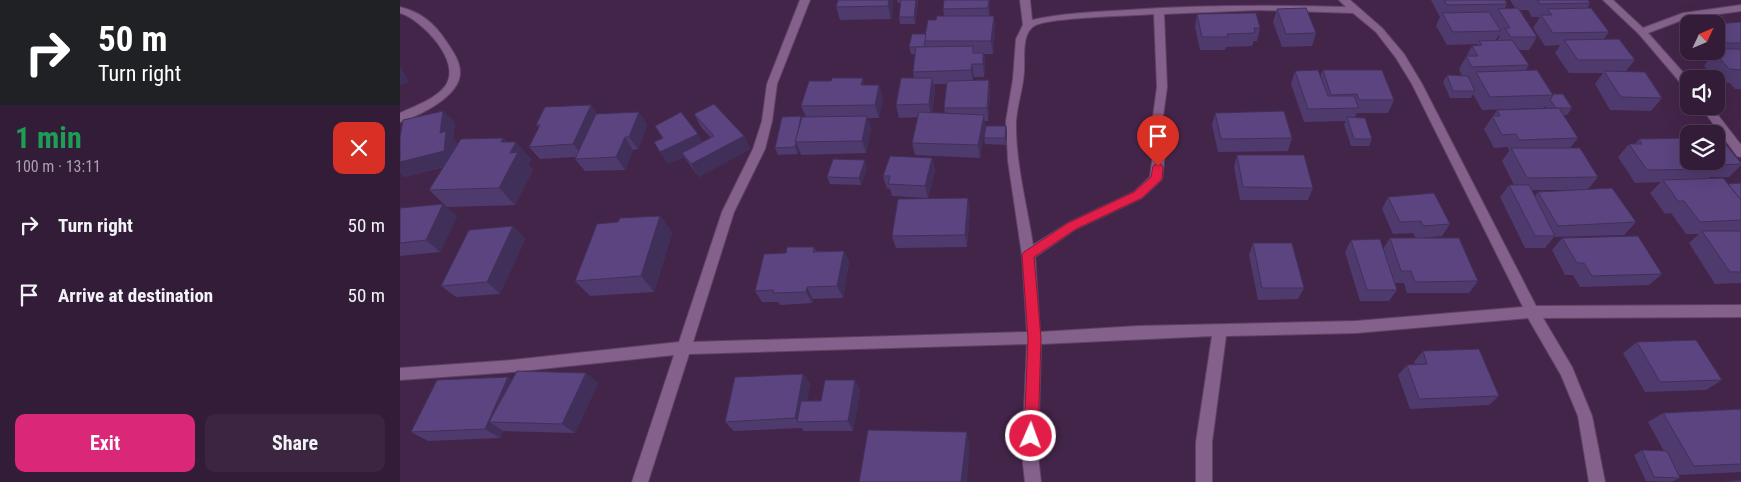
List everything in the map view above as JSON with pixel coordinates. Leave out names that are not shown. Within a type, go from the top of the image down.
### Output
[{"type":"street","points":[[640,482],[728,212],[759,149],[767,121],[772,84],[805,0]]},
{"type":"street","points":[[1024,0],[1028,26]]},
{"type":"street","points":[[1344,0],[1380,30],[1400,56],[1417,84],[1532,312],[1567,372],[1585,416],[1597,482]]},
{"type":"street","points":[[1608,0],[1642,32],[1680,76]]},
{"type":"street","points":[[1033,482],[1030,455],[1034,338],[1028,255],[1014,161],[1011,121],[1024,28],[1034,22],[1070,17],[1159,11],[1259,7],[1356,10]]},
{"type":"street","points":[[1642,32],[1683,16],[1741,8]]},
{"type":"street","points":[[400,10],[417,16],[427,24],[456,70],[453,82],[448,90],[438,98],[400,118]]},
{"type":"street","points":[[1028,255],[1072,226],[1138,195],[1156,179],[1162,50],[1159,11]]},
{"type":"street","points":[[1712,115],[1741,153]]},
{"type":"street","points":[[400,374],[512,366],[684,348],[1034,338],[1138,332],[1356,327],[1532,312],[1741,311]]},
{"type":"street","points":[[1204,482],[1204,442],[1220,330]]},
{"type":"building","points":[[838,0],[889,0],[888,6],[836,7]]},
{"type":"building","points":[[901,0],[916,0],[914,17],[899,17]]},
{"type":"building","points":[[944,0],[989,0],[988,8],[943,9]]},
{"type":"building","points":[[1444,0],[1505,0],[1507,4],[1447,5]]},
{"type":"building","points":[[1537,0],[1588,0],[1590,3],[1540,4]]},
{"type":"building","points":[[1306,8],[1316,33],[1286,34],[1277,9]]},
{"type":"building","points":[[1518,8],[1537,37],[1511,37],[1505,28],[1510,28],[1498,9]]},
{"type":"building","points":[[1591,8],[1609,32],[1553,33],[1541,15],[1552,15],[1547,9]]},
{"type":"building","points":[[1489,12],[1501,31],[1453,32],[1442,13]]},
{"type":"building","points":[[1256,13],[1260,28],[1254,28],[1255,33],[1227,34],[1228,37],[1202,37],[1197,14]]},
{"type":"building","points":[[937,16],[994,16],[991,41],[924,41],[928,20],[936,20]]},
{"type":"building","points":[[1741,22],[1741,43],[1725,43],[1725,23]]},
{"type":"building","points":[[912,34],[926,34],[924,47],[909,47]]},
{"type":"building","points":[[1619,39],[1635,60],[1578,60],[1564,40]]},
{"type":"building","points":[[1512,40],[1529,65],[1472,67],[1466,56],[1478,56],[1472,46],[1482,45],[1479,41]]},
{"type":"building","points":[[973,46],[973,53],[983,53],[983,64],[972,64],[971,70],[913,72],[916,47]]},
{"type":"building","points":[[1725,49],[1741,49],[1741,70],[1729,69],[1721,60],[1725,60]]},
{"type":"building","points":[[1318,70],[1328,96],[1354,96],[1359,108],[1308,109],[1295,71]]},
{"type":"building","points":[[1323,70],[1382,70],[1394,100],[1359,100],[1357,94],[1331,95]]},
{"type":"building","points":[[1537,70],[1553,95],[1490,97],[1476,72]]},
{"type":"building","points":[[1604,71],[1645,72],[1662,98],[1621,97]]},
{"type":"building","points":[[1447,75],[1468,76],[1475,91],[1453,91]]},
{"type":"building","points":[[832,78],[863,78],[861,85],[879,85],[875,105],[801,106],[809,81],[831,81]]},
{"type":"building","points":[[901,78],[932,78],[929,104],[896,105]]},
{"type":"building","points":[[989,80],[987,108],[944,108],[947,81]]},
{"type":"building","points":[[1553,94],[1563,94],[1572,108],[1556,108],[1550,100]]},
{"type":"building","points":[[714,104],[744,136],[691,164],[682,153],[714,136],[694,114]]},
{"type":"building","points":[[591,105],[573,144],[529,147],[540,125],[536,125],[545,107]]},
{"type":"building","points":[[1559,108],[1578,138],[1519,140],[1516,134],[1502,135],[1492,116],[1500,116],[1497,110]]},
{"type":"building","points":[[443,111],[440,133],[446,131],[444,151],[400,162],[400,138],[403,120]]},
{"type":"building","points":[[1284,111],[1292,138],[1221,139],[1215,113]]},
{"type":"building","points":[[639,112],[629,137],[625,137],[616,157],[575,159],[596,114]]},
{"type":"building","points":[[681,112],[698,134],[660,152],[654,142],[663,138],[655,126]]},
{"type":"building","points":[[919,112],[984,115],[978,145],[912,143]]},
{"type":"building","points":[[801,116],[795,147],[775,148],[782,117]]},
{"type":"building","points":[[867,116],[862,141],[795,142],[802,117]]},
{"type":"building","points":[[1347,117],[1365,118],[1372,139],[1354,139]]},
{"type":"building","points":[[986,126],[1006,126],[1005,138],[984,138]]},
{"type":"building","points":[[503,138],[501,142],[516,142],[510,153],[518,152],[499,188],[429,190],[461,139]]},
{"type":"building","points":[[1680,138],[1680,170],[1647,170],[1629,144],[1642,144],[1639,139]]},
{"type":"building","points":[[1725,144],[1741,163],[1725,165]]},
{"type":"building","points":[[1511,148],[1580,148],[1598,177],[1527,178]]},
{"type":"building","points":[[1237,155],[1304,155],[1313,188],[1243,187]]},
{"type":"building","points":[[890,156],[932,158],[925,186],[888,184],[890,176],[883,176]]},
{"type":"building","points":[[833,159],[865,160],[859,178],[827,177]]},
{"type":"building","points":[[1723,178],[1741,200],[1741,220],[1700,222],[1684,201],[1678,201],[1663,180]]},
{"type":"building","points":[[1741,183],[1741,200],[1728,184]]},
{"type":"building","points":[[1509,185],[1529,185],[1555,236],[1535,236]]},
{"type":"building","points":[[1612,188],[1636,222],[1558,226],[1538,192]]},
{"type":"building","points":[[1434,193],[1450,224],[1423,226],[1421,221],[1400,222],[1388,197]]},
{"type":"building","points":[[968,198],[965,235],[892,236],[898,199]]},
{"type":"building","points":[[443,204],[426,240],[400,243],[400,208]]},
{"type":"building","points":[[660,216],[641,276],[575,281],[597,224],[618,222],[620,218]]},
{"type":"building","points":[[513,226],[487,282],[441,286],[469,230]]},
{"type":"building","points":[[1702,231],[1741,231],[1741,272],[1730,272]]},
{"type":"building","points":[[1638,236],[1662,274],[1592,276],[1584,263],[1577,263],[1562,238]]},
{"type":"building","points":[[1390,238],[1459,238],[1478,281],[1415,282],[1411,271],[1401,271]]},
{"type":"building","points":[[1380,239],[1397,290],[1367,290],[1351,240]]},
{"type":"building","points":[[1253,243],[1292,243],[1304,288],[1262,288]]},
{"type":"building","points":[[787,247],[814,247],[813,252],[844,251],[837,286],[807,287],[806,292],[773,293],[774,290],[755,291],[764,254],[786,253]]},
{"type":"building","points":[[1696,340],[1722,380],[1660,382],[1637,342]]},
{"type":"building","points":[[1479,349],[1499,396],[1419,399],[1407,365],[1427,364],[1423,351]]},
{"type":"building","points":[[517,371],[586,373],[562,424],[489,422]]},
{"type":"building","points":[[803,374],[795,418],[725,422],[735,377]]},
{"type":"building","points":[[508,377],[485,429],[411,432],[437,380]]},
{"type":"building","points":[[825,380],[855,380],[848,421],[797,422],[801,401],[821,401]]},
{"type":"building","points":[[1741,409],[1741,464],[1694,466],[1663,413]]},
{"type":"building","points":[[868,430],[967,432],[961,482],[859,482]]},
{"type":"building","points":[[1642,450],[1667,451],[1680,478],[1654,477]]},
{"type":"building","points":[[1741,480],[1741,482],[1725,482]]},
{"type":"route","points":[[1031,436],[1034,338],[1028,255],[1072,226],[1138,195],[1156,179],[1158,166]]}]
